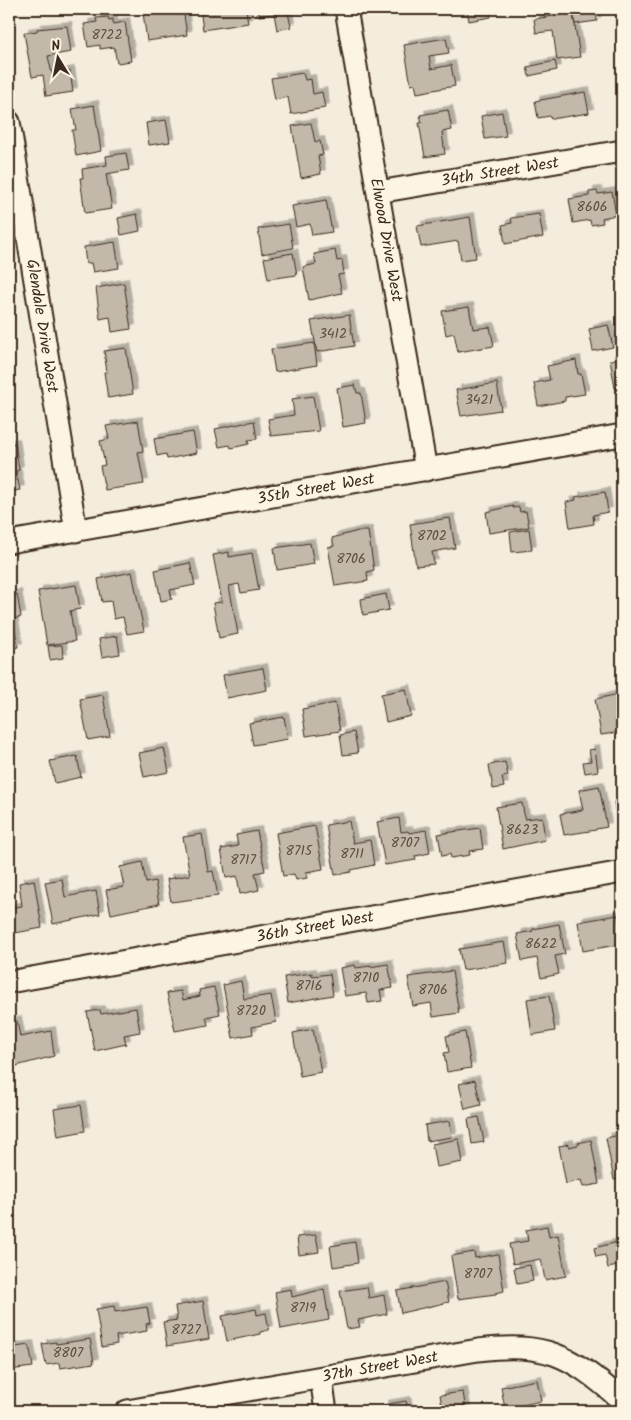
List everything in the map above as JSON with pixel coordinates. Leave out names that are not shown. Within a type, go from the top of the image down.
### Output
[{"type":"street","name":"Elwood Drive West","points":[[346,9],[426,470]]},
{"type":"street","name":"Glendale Drive West","points":[[9,122],[76,531]]},
{"type":"street","name":"34th Street West","points":[[378,192],[622,152]]},
{"type":"street","name":"35th Street West","points":[[9,542],[622,435]]},
{"type":"street","name":"36th Street West","points":[[9,982],[622,872]]},
{"type":"street","name":"37th Street West","points":[[127,1411],[478,1350],[516,1346],[542,1350],[576,1363],[617,1401]]},
{"type":"street","points":[[321,1378],[326,1411]]},
{"type":"building","points":[[183,9],[187,35],[147,41],[143,13]]},
{"type":"building","points":[[200,9],[246,9],[248,23],[203,30]]},
{"type":"building","points":[[258,9],[306,9],[288,12],[291,27],[277,30],[274,14],[259,16]]},
{"type":"building","points":[[467,9],[489,9],[491,17],[469,21]]},
{"type":"building","points":[[596,10],[597,21],[575,24],[573,13]]},
{"type":"building","points":[[573,13],[580,57],[557,60],[553,31],[536,33],[534,19]]},
{"type":"building","points":[[108,17],[109,20],[113,19],[113,24],[125,22],[131,61],[117,63],[114,47],[100,49],[100,45],[88,47],[84,24],[97,22],[96,18]]},
{"type":"building","points":[[67,26],[71,52],[48,56],[52,74],[70,71],[73,92],[46,96],[43,75],[32,77],[24,33],[37,31],[37,29]]},
{"type":"building","points":[[446,38],[449,53],[429,56],[431,69],[451,65],[455,86],[417,93],[415,84],[411,85],[404,45]]},
{"type":"building","points":[[555,61],[557,70],[529,76],[527,67]]},
{"type":"building","points":[[303,73],[305,80],[311,79],[313,94],[322,92],[325,108],[291,114],[288,97],[275,100],[271,78]]},
{"type":"building","points":[[585,92],[589,113],[551,119],[550,116],[538,118],[535,101]]},
{"type":"building","points":[[94,105],[101,151],[76,156],[72,130],[76,130],[72,109]]},
{"type":"building","points":[[448,110],[452,130],[442,132],[445,154],[425,157],[419,123],[422,123],[420,115]]},
{"type":"building","points":[[502,112],[506,136],[485,139],[481,116]]},
{"type":"building","points":[[166,120],[170,142],[149,145],[146,123]]},
{"type":"building","points":[[311,123],[315,142],[320,141],[323,155],[318,156],[321,174],[301,178],[292,126]]},
{"type":"building","points":[[126,153],[129,170],[106,174],[112,209],[85,213],[80,178],[83,178],[82,169],[107,165],[106,156]]},
{"type":"building","points":[[597,191],[598,194],[612,192],[616,215],[602,218],[603,223],[591,225],[590,220],[573,223],[569,199],[589,196],[589,192]]},
{"type":"building","points":[[326,200],[332,232],[312,235],[310,224],[296,227],[292,206]]},
{"type":"building","points":[[137,214],[140,231],[121,235],[118,218]]},
{"type":"building","points":[[539,214],[543,237],[505,244],[502,225],[512,223],[511,218]]},
{"type":"building","points":[[470,217],[476,258],[461,260],[458,241],[421,247],[417,226]]},
{"type":"building","points":[[289,224],[293,248],[262,254],[258,229]]},
{"type":"building","points":[[115,242],[119,268],[93,272],[91,263],[86,264],[84,247]]},
{"type":"building","points":[[335,250],[337,261],[342,260],[344,274],[338,275],[342,293],[309,300],[303,267],[316,264],[314,254]]},
{"type":"building","points":[[293,253],[297,275],[268,279],[264,258]]},
{"type":"building","points":[[124,283],[131,329],[112,332],[110,317],[100,319],[96,288]]},
{"type":"building","points":[[469,307],[473,329],[490,327],[494,346],[458,352],[454,333],[446,335],[442,311]]},
{"type":"building","points":[[349,315],[354,346],[317,352],[311,321]]},
{"type":"building","points":[[608,325],[613,347],[593,351],[589,329]]},
{"type":"building","points":[[314,343],[317,365],[275,372],[271,349]]},
{"type":"building","points":[[126,348],[133,394],[108,398],[104,372],[107,372],[104,351]]},
{"type":"building","points":[[622,358],[622,387],[615,388],[610,360]]},
{"type":"building","points":[[576,360],[578,374],[581,374],[585,394],[565,397],[565,401],[538,406],[534,383],[550,380],[547,366]]},
{"type":"building","points":[[497,383],[501,410],[461,416],[456,390]]},
{"type":"building","points":[[355,385],[357,393],[361,393],[366,423],[343,427],[337,388]]},
{"type":"building","points":[[313,396],[319,431],[271,436],[268,419],[294,415],[292,399]]},
{"type":"building","points":[[138,421],[143,451],[138,452],[144,484],[105,490],[100,466],[105,465],[100,441],[109,439],[106,426]]},
{"type":"building","points":[[254,421],[257,439],[248,440],[249,444],[231,448],[230,445],[219,447],[215,429]]},
{"type":"building","points":[[193,432],[197,453],[167,459],[166,454],[157,456],[154,439]]},
{"type":"building","points":[[15,443],[19,470],[16,471],[20,490],[9,492],[9,444]]},
{"type":"building","points":[[605,492],[608,512],[593,515],[594,524],[570,528],[566,502],[576,500],[575,497]]},
{"type":"building","points":[[513,506],[513,508],[519,507],[520,512],[526,511],[529,527],[489,533],[486,512]]},
{"type":"building","points":[[450,518],[455,548],[432,552],[434,564],[416,566],[410,524]]},
{"type":"building","points":[[529,529],[532,550],[512,552],[510,532]]},
{"type":"building","points":[[358,531],[368,531],[374,570],[367,572],[368,581],[335,586],[328,547],[334,546],[332,538]]},
{"type":"building","points":[[310,543],[314,564],[277,570],[274,548]]},
{"type":"building","points":[[229,552],[229,557],[252,553],[259,590],[241,593],[239,584],[229,586],[238,634],[219,638],[213,603],[222,602],[213,555]]},
{"type":"building","points":[[190,563],[195,585],[170,590],[172,599],[161,601],[155,570]]},
{"type":"building","points":[[132,572],[144,631],[127,634],[123,617],[114,619],[111,601],[102,602],[98,579]]},
{"type":"building","points":[[76,585],[80,609],[70,611],[75,641],[47,645],[38,591]]},
{"type":"building","points":[[17,594],[21,617],[13,619],[18,647],[9,649],[9,595]]},
{"type":"building","points":[[386,594],[389,610],[363,615],[361,599]]},
{"type":"building","points":[[117,636],[120,654],[102,657],[99,639]]},
{"type":"building","points":[[62,645],[63,658],[50,660],[48,646]]},
{"type":"building","points":[[263,668],[267,690],[227,698],[223,675]]},
{"type":"building","points":[[406,689],[411,716],[386,722],[381,694]]},
{"type":"building","points":[[103,695],[110,736],[88,740],[80,699]]},
{"type":"building","points":[[615,695],[622,732],[601,735],[595,699]]},
{"type":"building","points":[[335,703],[340,731],[306,736],[302,709]]},
{"type":"building","points":[[284,717],[288,739],[253,745],[249,723]]},
{"type":"building","points":[[354,732],[358,753],[343,755],[340,735]]},
{"type":"building","points":[[164,748],[169,772],[144,777],[139,753]]},
{"type":"building","points":[[595,749],[598,771],[585,773],[583,762],[591,761],[589,750]]},
{"type":"building","points":[[77,756],[81,777],[55,783],[50,761]]},
{"type":"building","points":[[505,762],[508,776],[502,777],[504,787],[493,789],[489,765]]},
{"type":"building","points":[[599,786],[607,827],[564,835],[560,814],[583,810],[579,790]]},
{"type":"building","points":[[622,801],[622,824],[618,825],[614,802]]},
{"type":"building","points":[[522,803],[525,819],[542,817],[545,840],[503,849],[496,807]]},
{"type":"building","points":[[399,818],[401,832],[408,831],[409,833],[426,830],[430,853],[415,856],[416,860],[385,865],[377,822]]},
{"type":"building","points":[[349,821],[353,843],[370,840],[374,865],[335,875],[326,825]]},
{"type":"building","points":[[315,826],[323,869],[306,872],[307,878],[296,880],[294,874],[283,876],[276,833]]},
{"type":"building","points":[[480,828],[483,849],[469,851],[470,855],[451,858],[450,854],[442,856],[438,834]]},
{"type":"building","points":[[257,831],[265,871],[255,873],[259,890],[240,894],[237,876],[226,878],[221,849],[238,846],[236,835]]},
{"type":"building","points":[[202,834],[208,872],[213,871],[218,896],[171,902],[167,879],[190,875],[183,837]]},
{"type":"building","points":[[142,862],[146,883],[155,881],[159,904],[111,914],[106,890],[124,887],[120,867]]},
{"type":"building","points":[[62,879],[65,897],[96,891],[100,914],[53,924],[45,882]]},
{"type":"building","points":[[34,880],[42,928],[15,933],[15,931],[9,932],[9,908],[22,906],[19,883]]},
{"type":"building","points":[[618,915],[622,944],[583,951],[578,922]]},
{"type":"building","points":[[559,924],[565,954],[555,956],[559,974],[541,978],[537,958],[522,961],[517,934]]},
{"type":"building","points":[[504,942],[508,963],[463,970],[459,949]]},
{"type":"building","points":[[388,964],[393,988],[380,990],[382,1001],[368,1003],[366,993],[345,996],[340,968],[355,965],[356,968]]},
{"type":"building","points":[[452,971],[459,1013],[433,1017],[431,1003],[413,1006],[408,977]]},
{"type":"building","points":[[312,973],[312,976],[330,974],[333,995],[288,1003],[284,977]]},
{"type":"building","points":[[241,981],[244,999],[271,995],[276,1022],[252,1027],[253,1034],[233,1038],[223,985]]},
{"type":"building","points":[[214,987],[220,1014],[206,1017],[208,1025],[175,1031],[167,993],[181,991],[183,1000],[200,996],[199,990]]},
{"type":"building","points":[[549,996],[555,1031],[532,1035],[527,999]]},
{"type":"building","points":[[136,1008],[140,1032],[124,1035],[126,1044],[95,1051],[87,1012],[100,1010],[101,1014]]},
{"type":"building","points":[[17,1021],[20,1037],[51,1031],[54,1056],[16,1066],[16,1064],[9,1065],[9,1023]]},
{"type":"building","points":[[313,1029],[321,1072],[300,1076],[293,1033]]},
{"type":"building","points":[[465,1032],[471,1068],[447,1072],[444,1053],[449,1052],[446,1036]]},
{"type":"building","points":[[475,1080],[481,1105],[465,1109],[459,1084]]},
{"type":"building","points":[[81,1105],[85,1131],[58,1136],[54,1109]]},
{"type":"building","points":[[479,1117],[484,1142],[472,1144],[468,1119]]},
{"type":"building","points":[[450,1121],[452,1137],[427,1141],[425,1125]]},
{"type":"building","points":[[620,1135],[622,1137],[622,1179],[614,1180],[606,1138]]},
{"type":"building","points":[[459,1139],[463,1162],[436,1167],[432,1144]]},
{"type":"building","points":[[591,1140],[599,1184],[583,1187],[581,1180],[566,1184],[559,1146],[569,1144],[569,1147]]},
{"type":"building","points":[[547,1226],[549,1237],[558,1235],[566,1276],[545,1280],[541,1259],[513,1264],[509,1244],[528,1241],[526,1230]]},
{"type":"building","points":[[316,1235],[319,1252],[299,1255],[297,1237]]},
{"type":"building","points":[[622,1241],[622,1265],[608,1268],[605,1255],[596,1257],[594,1248]]},
{"type":"building","points":[[355,1242],[358,1263],[333,1267],[330,1246]]},
{"type":"building","points":[[474,1252],[475,1258],[498,1254],[504,1291],[496,1294],[458,1299],[451,1256]]},
{"type":"building","points":[[530,1265],[533,1281],[517,1284],[514,1268]]},
{"type":"building","points":[[445,1282],[449,1302],[401,1313],[397,1291]]},
{"type":"building","points":[[367,1287],[369,1298],[384,1295],[387,1314],[358,1320],[360,1327],[347,1329],[340,1291]]},
{"type":"building","points":[[291,1289],[292,1297],[324,1289],[329,1320],[281,1329],[275,1292]]},
{"type":"building","points":[[203,1301],[209,1339],[167,1346],[163,1322],[177,1320],[175,1306]]},
{"type":"building","points":[[114,1306],[115,1312],[147,1307],[150,1323],[146,1324],[147,1331],[116,1336],[117,1344],[102,1347],[96,1309]]},
{"type":"building","points":[[256,1309],[257,1315],[266,1313],[269,1330],[260,1332],[260,1334],[227,1341],[222,1316]]},
{"type":"building","points":[[90,1339],[94,1363],[60,1368],[59,1363],[46,1365],[42,1344]]},
{"type":"building","points":[[29,1345],[33,1367],[9,1370],[9,1348]]},
{"type":"building","points":[[537,1380],[541,1401],[505,1409],[501,1387]]},
{"type":"building","points":[[463,1392],[466,1411],[443,1411],[440,1395]]},
{"type":"building","points":[[406,1401],[408,1411],[384,1411],[383,1405]]}]
